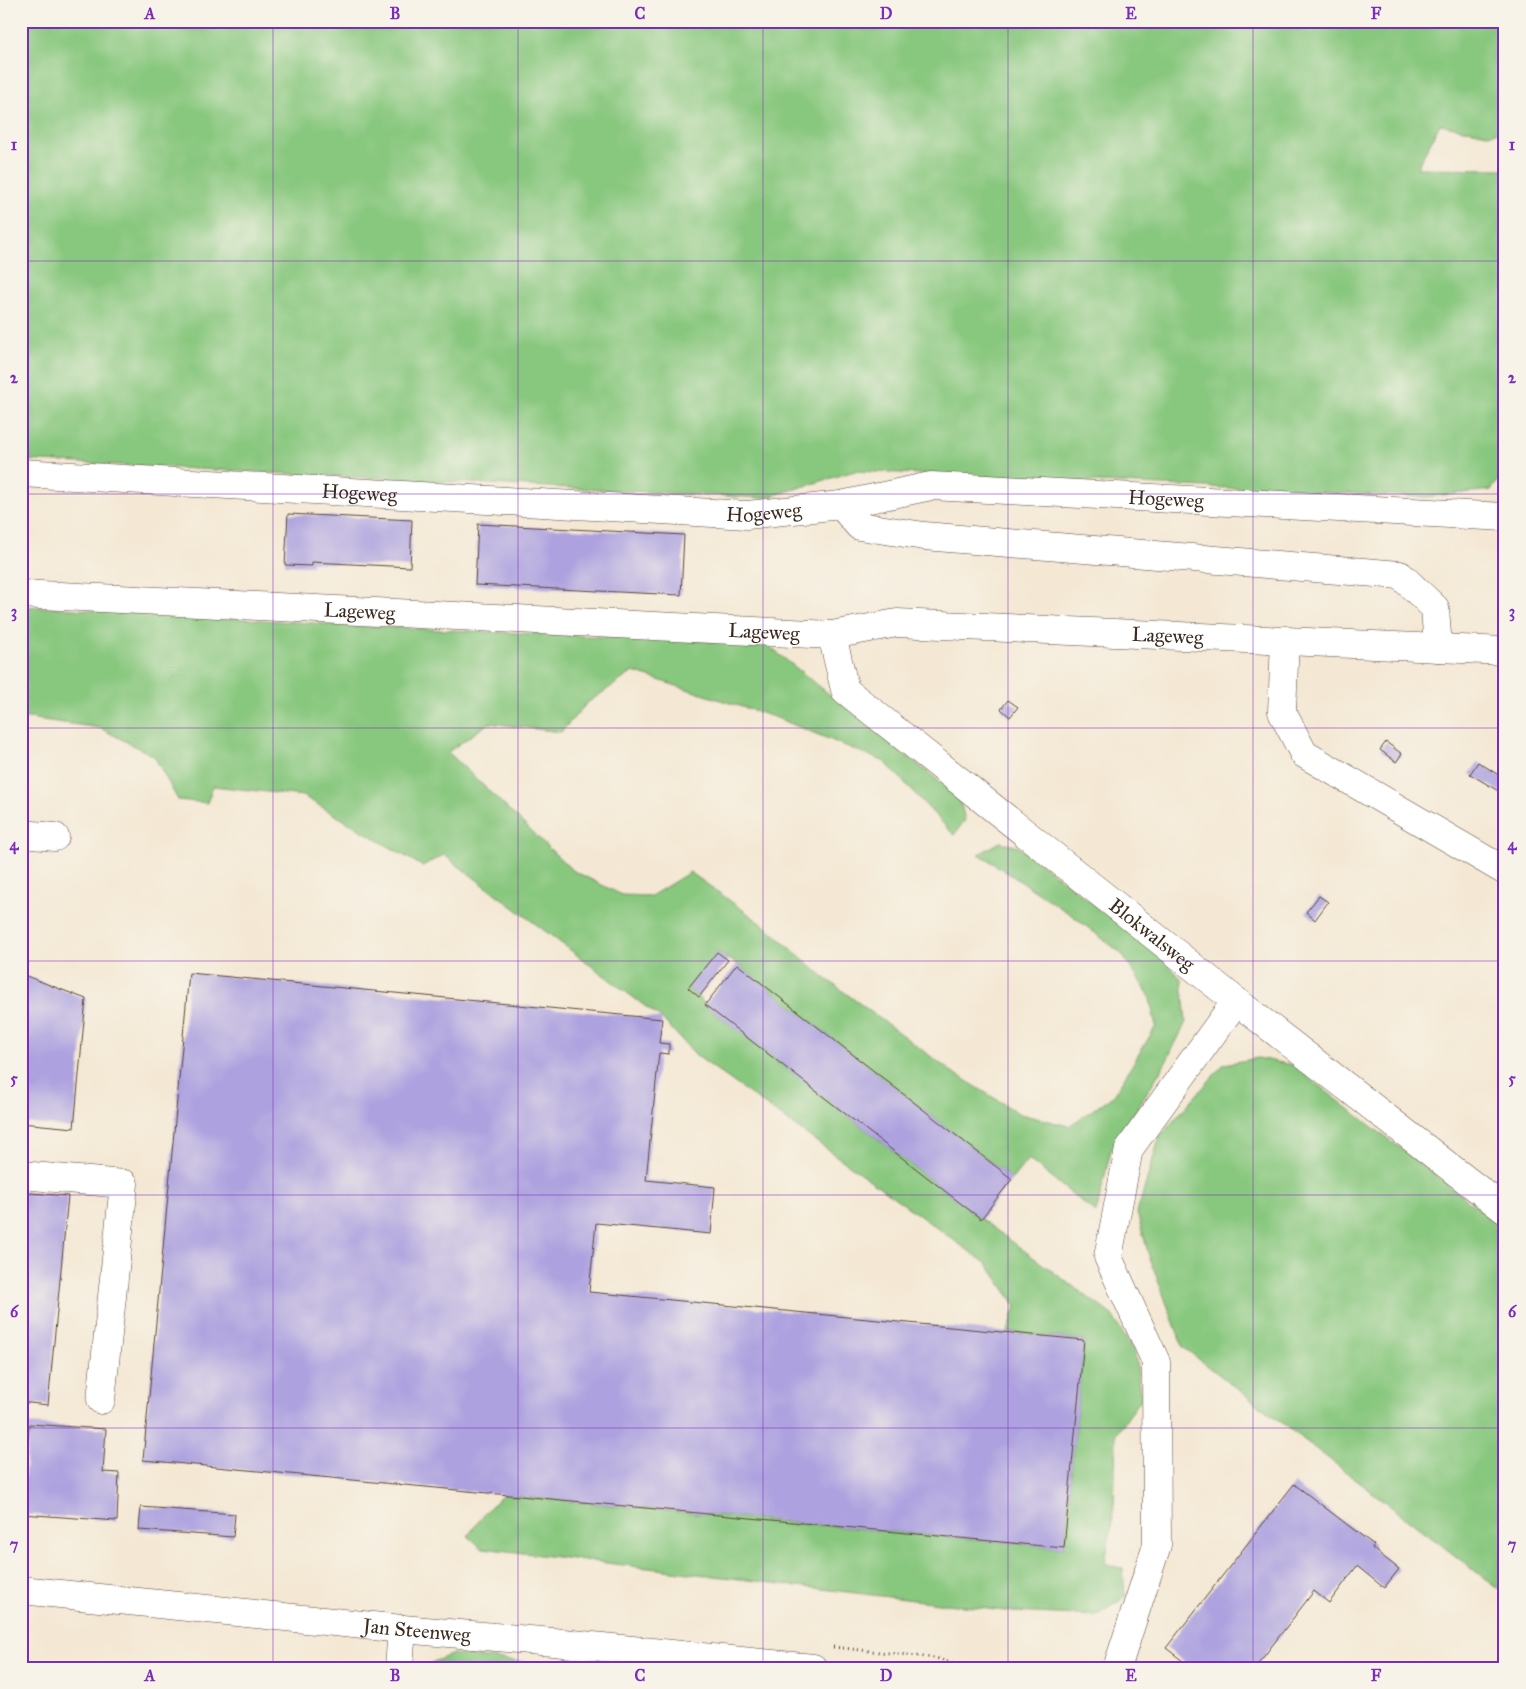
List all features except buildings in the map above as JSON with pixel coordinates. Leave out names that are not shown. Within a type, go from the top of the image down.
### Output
[{"type":"street","name":"Hogeweg","points":[[21,472],[747,515],[841,505],[932,486],[1505,517]]},
{"type":"street","points":[[841,505],[859,526],[924,536],[1400,575],[1435,608],[1438,648]]},
{"type":"street","name":"Lageweg","points":[[21,594],[832,635],[897,623],[1505,651]]},
{"type":"street","name":"Blokwalsweg","points":[[832,635],[845,690],[1236,1001],[1505,1210]]},
{"type":"street","points":[[1285,640],[1282,712],[1304,754],[1505,871]]},
{"type":"street","points":[[21,834],[55,837]]},
{"type":"street","points":[[1117,1668],[1157,1545],[1156,1362],[1108,1257],[1129,1149],[1236,1001]]},
{"type":"street","points":[[21,1176],[124,1184],[101,1400]]},
{"type":"street","name":"Jan Steenweg","points":[[21,1590],[812,1668]]},
{"type":"street","points":[[399,1668],[402,1629]]},
{"type":"green space","points":[[21,21],[1505,21],[1505,131],[1487,134],[1440,124],[1417,168],[1502,169],[1505,173],[1505,473],[1491,490],[1425,497],[855,471],[765,498],[21,460]]},
{"type":"green space","points":[[21,606],[381,627],[766,644],[959,797],[965,820],[954,835],[885,762],[777,718],[633,672],[587,703],[561,732],[489,723],[448,752],[572,870],[622,895],[651,896],[690,872],[765,926],[824,977],[949,1070],[1020,1114],[1069,1126],[1113,1096],[1156,1026],[1149,995],[1121,953],[1073,916],[979,854],[1000,842],[1019,847],[1158,953],[1182,980],[1186,1022],[1166,1062],[1111,1150],[1096,1213],[1028,1159],[1012,1179],[737,964],[717,952],[688,988],[705,1005],[981,1219],[1112,1315],[1135,1354],[1141,1399],[1116,1434],[1114,1511],[1105,1563],[1123,1569],[1125,1597],[1096,1616],[1013,1612],[482,1548],[468,1536],[486,1511],[503,1495],[1064,1548],[1084,1340],[1008,1332],[1016,1306],[987,1264],[697,1056],[662,1019],[444,855],[422,866],[303,796],[213,786],[207,803],[178,800],[154,756],[100,728],[21,717]]},
{"type":"green space","points":[[1258,1058],[1292,1065],[1505,1229],[1505,1594],[1183,1347],[1150,1259],[1137,1213],[1160,1136],[1224,1064]]},
{"type":"green space","points":[[453,1654],[574,1668],[429,1668],[433,1662]]}]
